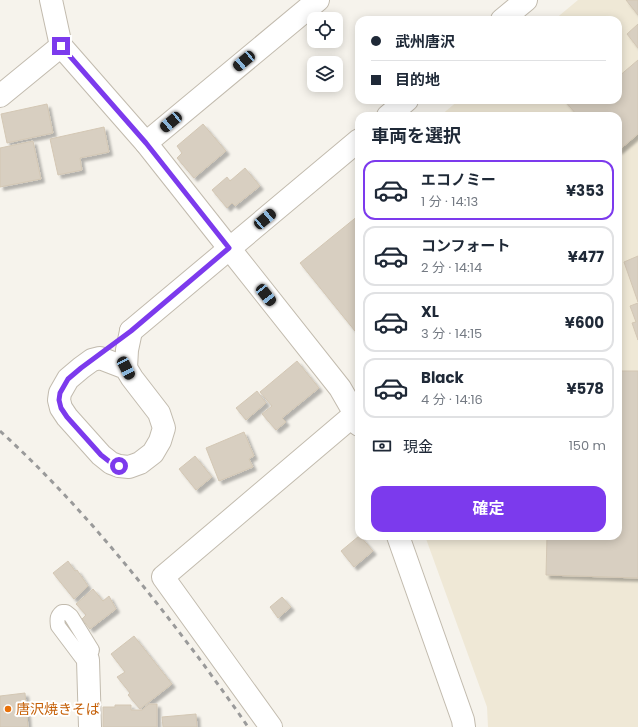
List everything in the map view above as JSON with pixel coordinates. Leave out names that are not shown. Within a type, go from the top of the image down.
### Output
[{"type":"street","points":[[51,0],[61,46],[146,143],[340,388],[355,416]]},
{"type":"street","points":[[146,143],[318,0]]},
{"type":"street","points":[[507,16],[526,0]]},
{"type":"street","points":[[0,96],[61,46]]},
{"type":"street","points":[[393,112],[402,104]]},
{"type":"street","points":[[131,331],[127,350],[126,368],[159,413],[164,428],[160,441],[153,453],[140,462],[129,467],[119,466],[110,462],[101,455],[67,417],[61,408],[59,400],[60,393],[68,379],[131,331],[355,143]]},
{"type":"street","points":[[81,368],[92,360],[100,358],[126,368]]},
{"type":"street","points":[[271,727],[163,577],[355,422]]},
{"type":"street","points":[[399,540],[463,720],[464,727]]},
{"type":"street","points":[[88,660],[90,727]]},
{"type":"shaded area","points":[[578,0],[638,0],[638,727],[488,727],[487,707],[426,540],[622,540],[622,112],[445,112],[454,104],[622,104],[622,16],[559,16]]},
{"type":"building","points":[[626,0],[638,0],[638,15]]},
{"type":"building","points":[[638,24],[638,48],[627,34]]},
{"type":"building","points":[[638,60],[638,134],[622,148],[622,112],[574,112],[567,104],[622,104],[622,74]]},
{"type":"building","points":[[47,104],[53,133],[7,143],[1,114]]},
{"type":"building","points":[[203,124],[226,151],[194,178],[177,158],[182,153],[177,146]]},
{"type":"building","points":[[104,127],[109,152],[80,158],[82,170],[58,175],[50,139]]},
{"type":"building","points":[[33,141],[41,179],[0,187],[0,148]]},
{"type":"building","points":[[245,168],[260,186],[235,206],[232,203],[227,208],[212,190],[227,177],[230,181]]},
{"type":"building","points":[[355,218],[355,331],[300,263]]},
{"type":"building","points":[[638,256],[638,302],[624,262]]},
{"type":"building","points":[[638,303],[638,340],[632,323],[636,322],[630,306]]},
{"type":"building","points":[[297,361],[319,388],[282,418],[286,422],[276,430],[262,414],[272,406],[260,392]]},
{"type":"building","points":[[622,371],[638,371],[638,578],[546,575],[547,540],[622,540]]},
{"type":"building","points":[[257,391],[266,403],[246,420],[236,408]]},
{"type":"building","points":[[244,432],[254,456],[249,459],[253,467],[219,481],[206,448]]},
{"type":"building","points":[[195,456],[212,477],[196,490],[179,469]]},
{"type":"building","points":[[355,539],[363,540],[373,551],[354,567],[341,551]]},
{"type":"building","points":[[68,561],[75,571],[77,570],[88,586],[74,599],[53,573]]},
{"type":"building","points":[[93,589],[103,601],[109,596],[116,609],[90,629],[82,619],[86,615],[76,604]]},
{"type":"building","points":[[282,597],[291,607],[278,618],[270,607]]},
{"type":"building","points":[[134,636],[172,684],[140,709],[128,695],[130,693],[117,677],[125,672],[111,654]]},
{"type":"building","points":[[25,693],[28,727],[0,727],[0,696]]},
{"type":"building","points":[[149,704],[157,704],[157,727],[103,727],[103,707],[131,705],[131,710],[142,710]]},
{"type":"building","points":[[196,714],[197,727],[163,727],[162,717]]},
{"type":"railway","points":[[0,431],[56,485],[108,543],[181,634],[248,727]]},
{"type":"place","name":"唐沢焼きそば","points":[[8,709]]},
{"type":"route","points":[[61,46],[146,143],[229,248],[131,331],[81,368],[68,379],[63,386],[59,400],[61,408],[67,417],[101,455],[110,462],[119,466]]}]
